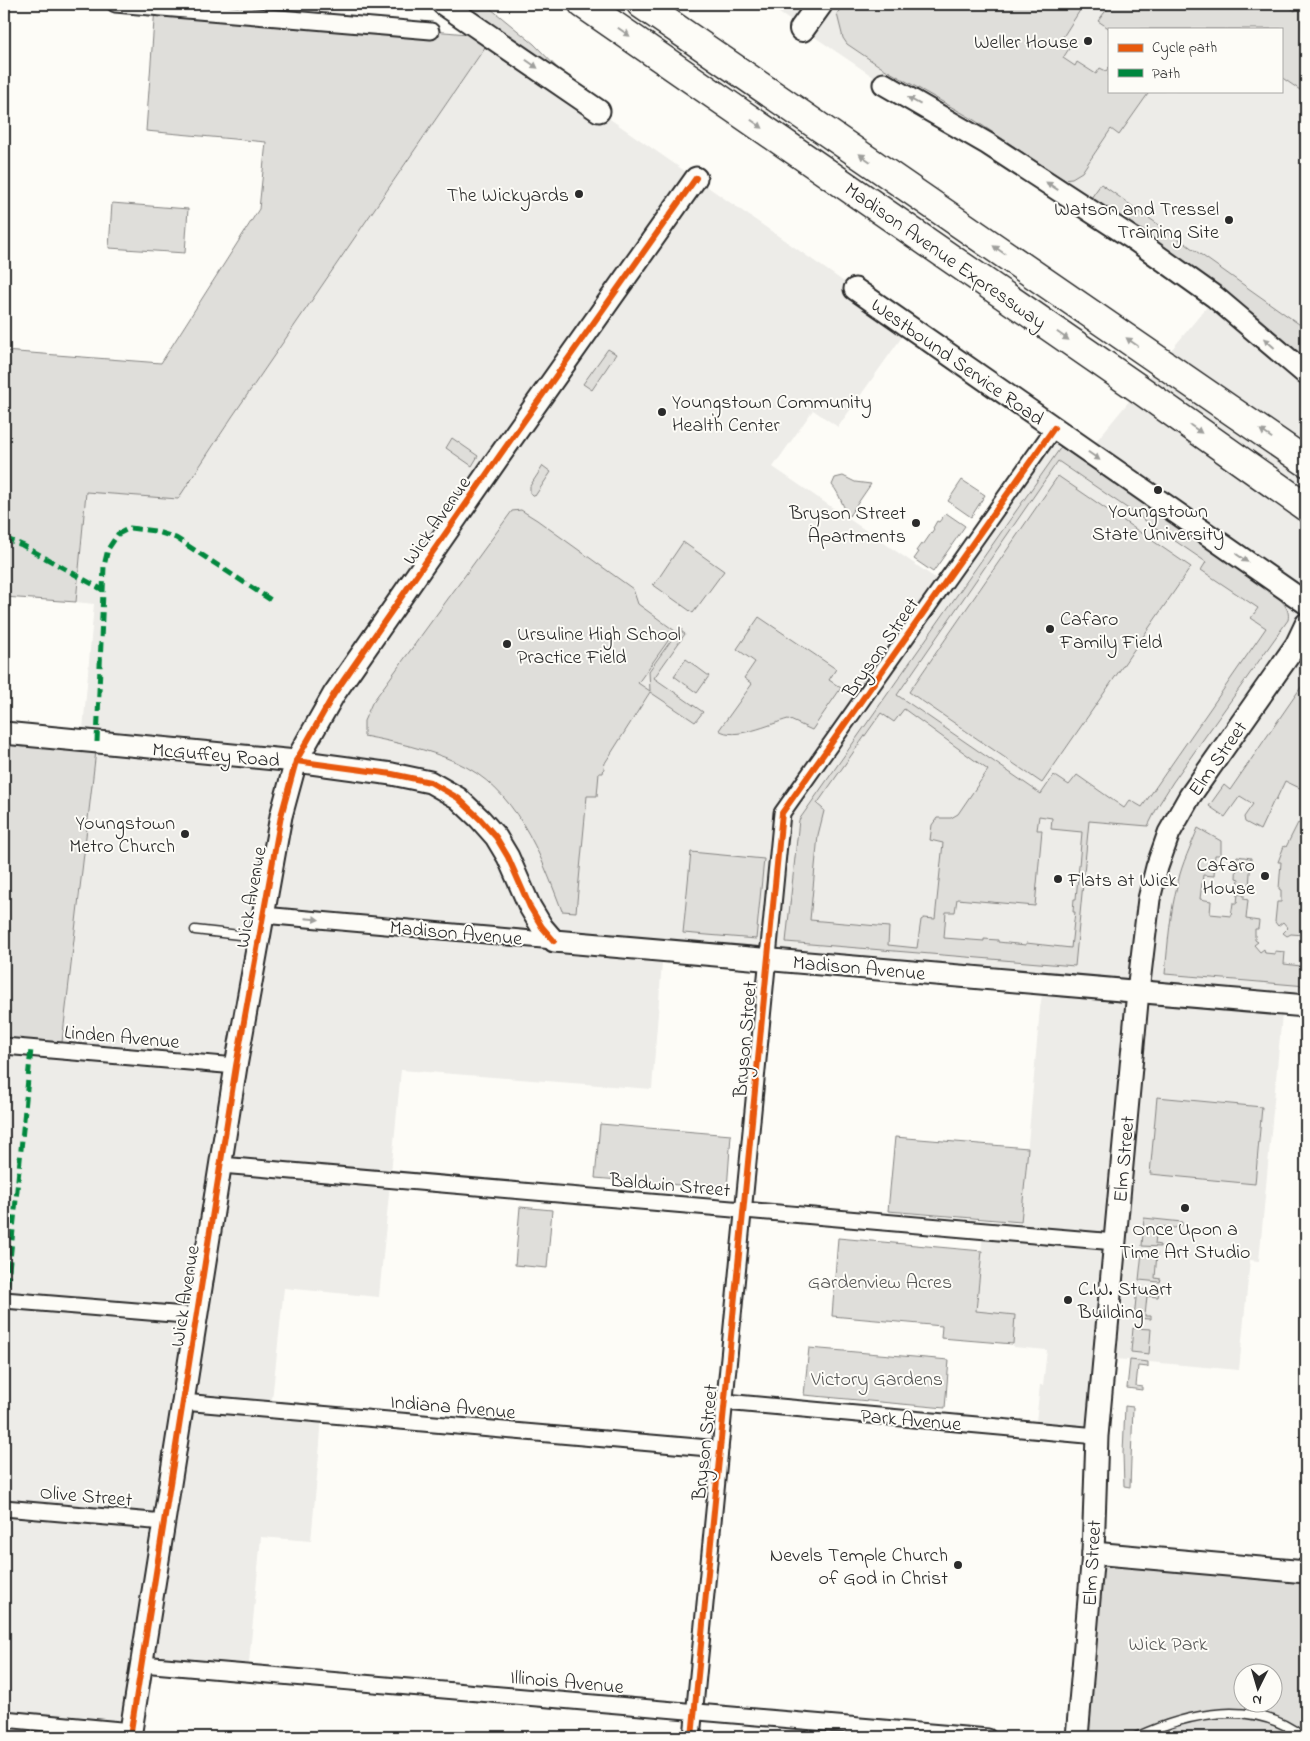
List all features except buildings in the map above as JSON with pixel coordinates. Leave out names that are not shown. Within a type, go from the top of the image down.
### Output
[{"type":"highway","name":"Madison Avenue Expressway","points":[[584,4],[1138,388],[1306,507]]},
{"type":"highway","name":"Madison Avenue Expressway","points":[[641,4],[1306,462]]},
{"type":"main road","points":[[802,29],[820,4]]},
{"type":"street","points":[[115,4],[431,31]]},
{"type":"street","points":[[443,4],[599,111]]},
{"type":"street","points":[[884,84],[988,144],[1135,240],[1215,297],[1306,374]]},
{"type":"street","name":"Wick Avenue","points":[[130,1734],[236,1066],[281,816],[296,761],[334,694],[696,178]]},
{"type":"street","name":"Westbound Service Road","points":[[855,289],[1306,603]]},
{"type":"street","name":"Bryson Street","points":[[692,1737],[782,813],[1054,428]]},
{"type":"street","name":"Elm Street","points":[[1077,1737],[1093,1554],[1097,1436],[1138,992],[1149,899],[1157,867],[1169,833],[1190,796],[1301,648],[1306,624]]},
{"type":"street","name":"McGuffey Road","points":[[4,733],[296,761],[392,774],[430,782],[458,798],[496,837],[508,857],[530,907],[542,928],[554,941]]},
{"type":"street","name":"Madison Avenue","points":[[263,915],[1306,1006]]},
{"type":"street","name":"Linden Avenue","points":[[4,1046],[236,1066]]},
{"type":"street","name":"Baldwin Street","points":[[221,1165],[1115,1242]]},
{"type":"street","points":[[4,1304],[197,1316]]},
{"type":"street","name":"Indiana Avenue","points":[[183,1402],[720,1449]]},
{"type":"street","name":"Park Avenue","points":[[725,1402],[1097,1436]]},
{"type":"street","name":"Olive Street","points":[[4,1508],[164,1522]]},
{"type":"street","points":[[1093,1554],[1306,1572]]},
{"type":"street","name":"Illinois Avenue","points":[[142,1664],[988,1737]]},
{"type":"street","points":[[4,1719],[130,1734]]},
{"type":"lane","points":[[195,930],[259,937]]},
{"type":"lane","points":[[1136,1737],[1190,1717],[1234,1712],[1274,1720],[1292,1728],[1303,1737]]},
{"type":"shaded area","points":[[766,4],[1306,4],[1306,1006],[1283,1004],[1259,1261],[1250,1260],[1239,1370],[1104,1358],[1097,1436],[1035,1431],[1040,1385],[1043,1385],[1047,1350],[1013,1347],[1015,1315],[976,1312],[983,1231],[1020,1234],[1040,1008],[1044,983],[663,950],[652,1089],[401,1070],[379,1297],[284,1288],[271,1409],[322,1414],[311,1541],[261,1537],[248,1673],[142,1664],[130,1737],[4,1737],[4,1363],[10,1300],[4,1300],[4,1046],[82,741],[94,604],[76,602],[86,492],[178,499],[492,37],[909,327],[838,427],[813,410],[773,467],[944,584],[1054,428],[1088,451],[1215,297],[884,84]]},
{"type":"green space","points":[[443,4],[485,4],[534,44],[599,111],[492,37],[178,499],[86,492],[76,602],[4,597],[4,351],[161,363],[259,209],[266,142],[146,131],[155,7],[491,36]]},
{"type":"green space","points":[[843,4],[1084,4],[1063,37],[1072,44],[1063,58],[1075,66],[1077,62],[1096,74],[1100,68],[1106,71],[1108,68],[1108,92],[1149,92],[1119,135],[1111,129],[1082,172],[1072,178],[1063,179],[971,118],[881,67],[847,44],[843,38],[837,14]]},
{"type":"green space","points":[[1111,4],[1284,4],[1295,11],[1300,4],[1306,4],[1306,94],[1282,78],[1282,28],[1108,28],[1098,21]]},
{"type":"green space","points":[[1101,184],[1306,329],[1306,359],[1258,317],[1209,280],[1091,198]]},
{"type":"green space","points":[[112,203],[188,209],[185,253],[109,248]]},
{"type":"green space","points":[[608,349],[616,354],[592,390],[583,384]]},
{"type":"green space","points":[[452,438],[478,456],[472,466],[446,448]]},
{"type":"green space","points":[[1061,447],[1271,590],[1288,611],[1288,620],[1173,782],[1148,826],[1089,821],[1075,966],[786,942],[799,820]],"holes":[[[1058,461],[1206,562],[1201,570],[1258,608],[1251,618],[1266,628],[1142,807],[1130,800],[1124,808],[1077,775],[1069,785],[1054,775],[1041,794],[897,695]],[[904,709],[988,770],[958,814],[951,818],[937,818],[932,825],[930,840],[943,843],[935,919],[924,918],[921,920],[917,948],[888,945],[889,927],[810,920],[818,835],[824,811],[817,804],[881,713],[894,722]],[[1039,816],[1052,818],[1051,829],[1082,832],[1076,899],[1074,899],[1073,912],[1075,912],[1071,948],[998,942],[998,940],[984,939],[984,941],[944,938],[946,912],[955,912],[957,899],[1035,906],[1042,830],[1037,830]]]},
{"type":"green space","points":[[543,466],[551,472],[535,496],[530,493],[530,486]]},
{"type":"green space","points":[[843,476],[855,482],[871,484],[849,516],[832,485],[835,478]]},
{"type":"green space","name":"Cafaro Family Field","points":[[1058,476],[1191,567],[1042,783],[909,692]]},
{"type":"green space","points":[[962,480],[985,495],[971,517],[948,501]]},
{"type":"green space","points":[[521,510],[633,589],[638,604],[675,631],[638,683],[650,691],[649,671],[680,628],[682,629],[681,631],[685,634],[654,678],[703,712],[695,722],[650,692],[605,763],[603,773],[599,773],[597,796],[587,796],[576,912],[562,911],[545,867],[523,824],[495,788],[477,773],[434,753],[364,736],[364,721],[372,703],[512,511]]},
{"type":"green space","points":[[946,513],[965,526],[933,572],[914,559],[919,552],[916,551],[921,544],[923,545],[937,521],[939,522]]},
{"type":"green space","points":[[683,542],[724,571],[693,613],[652,584],[654,585]]},
{"type":"green space","points":[[759,617],[836,669],[829,680],[841,688],[812,730],[788,719],[743,733],[726,733],[719,730],[752,684],[744,678],[755,662],[737,649]]},
{"type":"green space","points":[[686,659],[709,676],[697,693],[674,676]]},
{"type":"green space","points":[[1306,680],[1306,791],[1285,781],[1260,830],[1245,822],[1244,817],[1253,804],[1240,796],[1225,817],[1209,806],[1224,785],[1230,790]]},
{"type":"green space","points":[[4,733],[97,742],[61,1051],[4,1046]]},
{"type":"green space","points":[[1306,806],[1306,932],[1304,935],[1291,934],[1287,936],[1283,933],[1288,928],[1283,922],[1278,926],[1275,922],[1277,902],[1281,902],[1281,890],[1279,889],[1281,862],[1278,862],[1284,846],[1286,847],[1298,823],[1300,824]]},
{"type":"green space","points":[[1198,828],[1221,841],[1221,855],[1215,855],[1214,876],[1203,875],[1200,899],[1211,901],[1210,914],[1231,916],[1233,903],[1237,903],[1238,894],[1244,895],[1244,899],[1248,900],[1246,919],[1259,921],[1258,929],[1255,929],[1255,940],[1258,942],[1254,945],[1260,952],[1264,949],[1265,953],[1285,952],[1284,964],[1301,966],[1301,970],[1306,971],[1306,986],[1165,974],[1175,893],[1182,868]]},
{"type":"green space","points":[[691,852],[764,859],[756,939],[683,933]]},
{"type":"green space","points":[[1237,856],[1251,858],[1249,888],[1238,887],[1239,879],[1236,878]]},
{"type":"green space","points":[[1157,1097],[1262,1107],[1255,1184],[1150,1174]]},
{"type":"green space","points":[[600,1124],[731,1135],[727,1189],[595,1178]]},
{"type":"green space","points":[[895,1137],[1028,1148],[1021,1222],[888,1211]]},
{"type":"green space","points":[[520,1207],[552,1210],[547,1268],[515,1265]]},
{"type":"green space","points":[[1144,1218],[1182,1222],[1182,1226],[1175,1228],[1157,1226],[1155,1244],[1160,1245],[1160,1247],[1142,1246]]},
{"type":"green space","name":"Gardenview Acres","points":[[838,1238],[982,1251],[976,1311],[1015,1315],[1013,1344],[941,1338],[942,1326],[832,1316]]},
{"type":"green space","points":[[1142,1252],[1157,1253],[1155,1278],[1161,1279],[1160,1282],[1139,1280]]},
{"type":"green space","points":[[1137,1289],[1159,1292],[1158,1297],[1147,1296],[1145,1316],[1151,1316],[1151,1319],[1134,1318]]},
{"type":"green space","points":[[1133,1328],[1151,1329],[1149,1354],[1131,1352]]},
{"type":"green space","name":"Victory Gardens","points":[[809,1348],[949,1360],[945,1408],[804,1395]]},
{"type":"green space","points":[[1130,1360],[1148,1362],[1148,1367],[1138,1366],[1136,1386],[1142,1387],[1142,1390],[1127,1388]]},
{"type":"green space","points":[[1125,1406],[1133,1407],[1130,1487],[1124,1486]]},
{"type":"green space","name":"Wick Park","points":[[1093,1553],[1306,1572],[1306,1737],[1077,1737]]},
{"type":"marked path","points":[[97,742],[104,566],[108,549],[118,534],[130,528],[155,531],[176,538],[274,602]]},
{"type":"marked path","points":[[4,538],[22,545],[103,590]]},
{"type":"marked path","points":[[6,1300],[31,1049]]},
{"type":"cycle path","points":[[130,1737],[236,1066],[281,816],[296,761],[334,694],[696,178]]},
{"type":"cycle path","points":[[692,1737],[782,813],[1054,428]]},
{"type":"cycle path","points":[[296,761],[392,774],[430,782],[458,798],[496,837],[508,857],[530,907],[542,927],[554,941]]},
{"type":"place","name":"Weller House","points":[[1088,41]]},
{"type":"place","name":"The Wickyards","points":[[579,194]]},
{"type":"place","name":"Watson and Tressel Training Site","points":[[1229,220]]},
{"type":"place","name":"Youngstown Community Health Center","points":[[662,412]]},
{"type":"place","name":"Youngstown State University","points":[[1158,490]]},
{"type":"place","name":"Bryson Street Apartments","points":[[916,523]]},
{"type":"place","name":"Cafaro Family Field","points":[[1050,629]]},
{"type":"place","name":"Ursuline High School Practice Field","points":[[507,644]]},
{"type":"place","name":"Youngstown Metro Church","points":[[185,834]]},
{"type":"place","name":"Cafaro House","points":[[1265,876]]},
{"type":"place","name":"Flats at Wick","points":[[1058,879]]},
{"type":"place","name":"Once Upon a Time Art Studio","points":[[1185,1208]]},
{"type":"place","name":"C.W. Stuart Building","points":[[1068,1300]]},
{"type":"place","name":"Nevels Temple Church of God in Christ","points":[[958,1565]]}]
